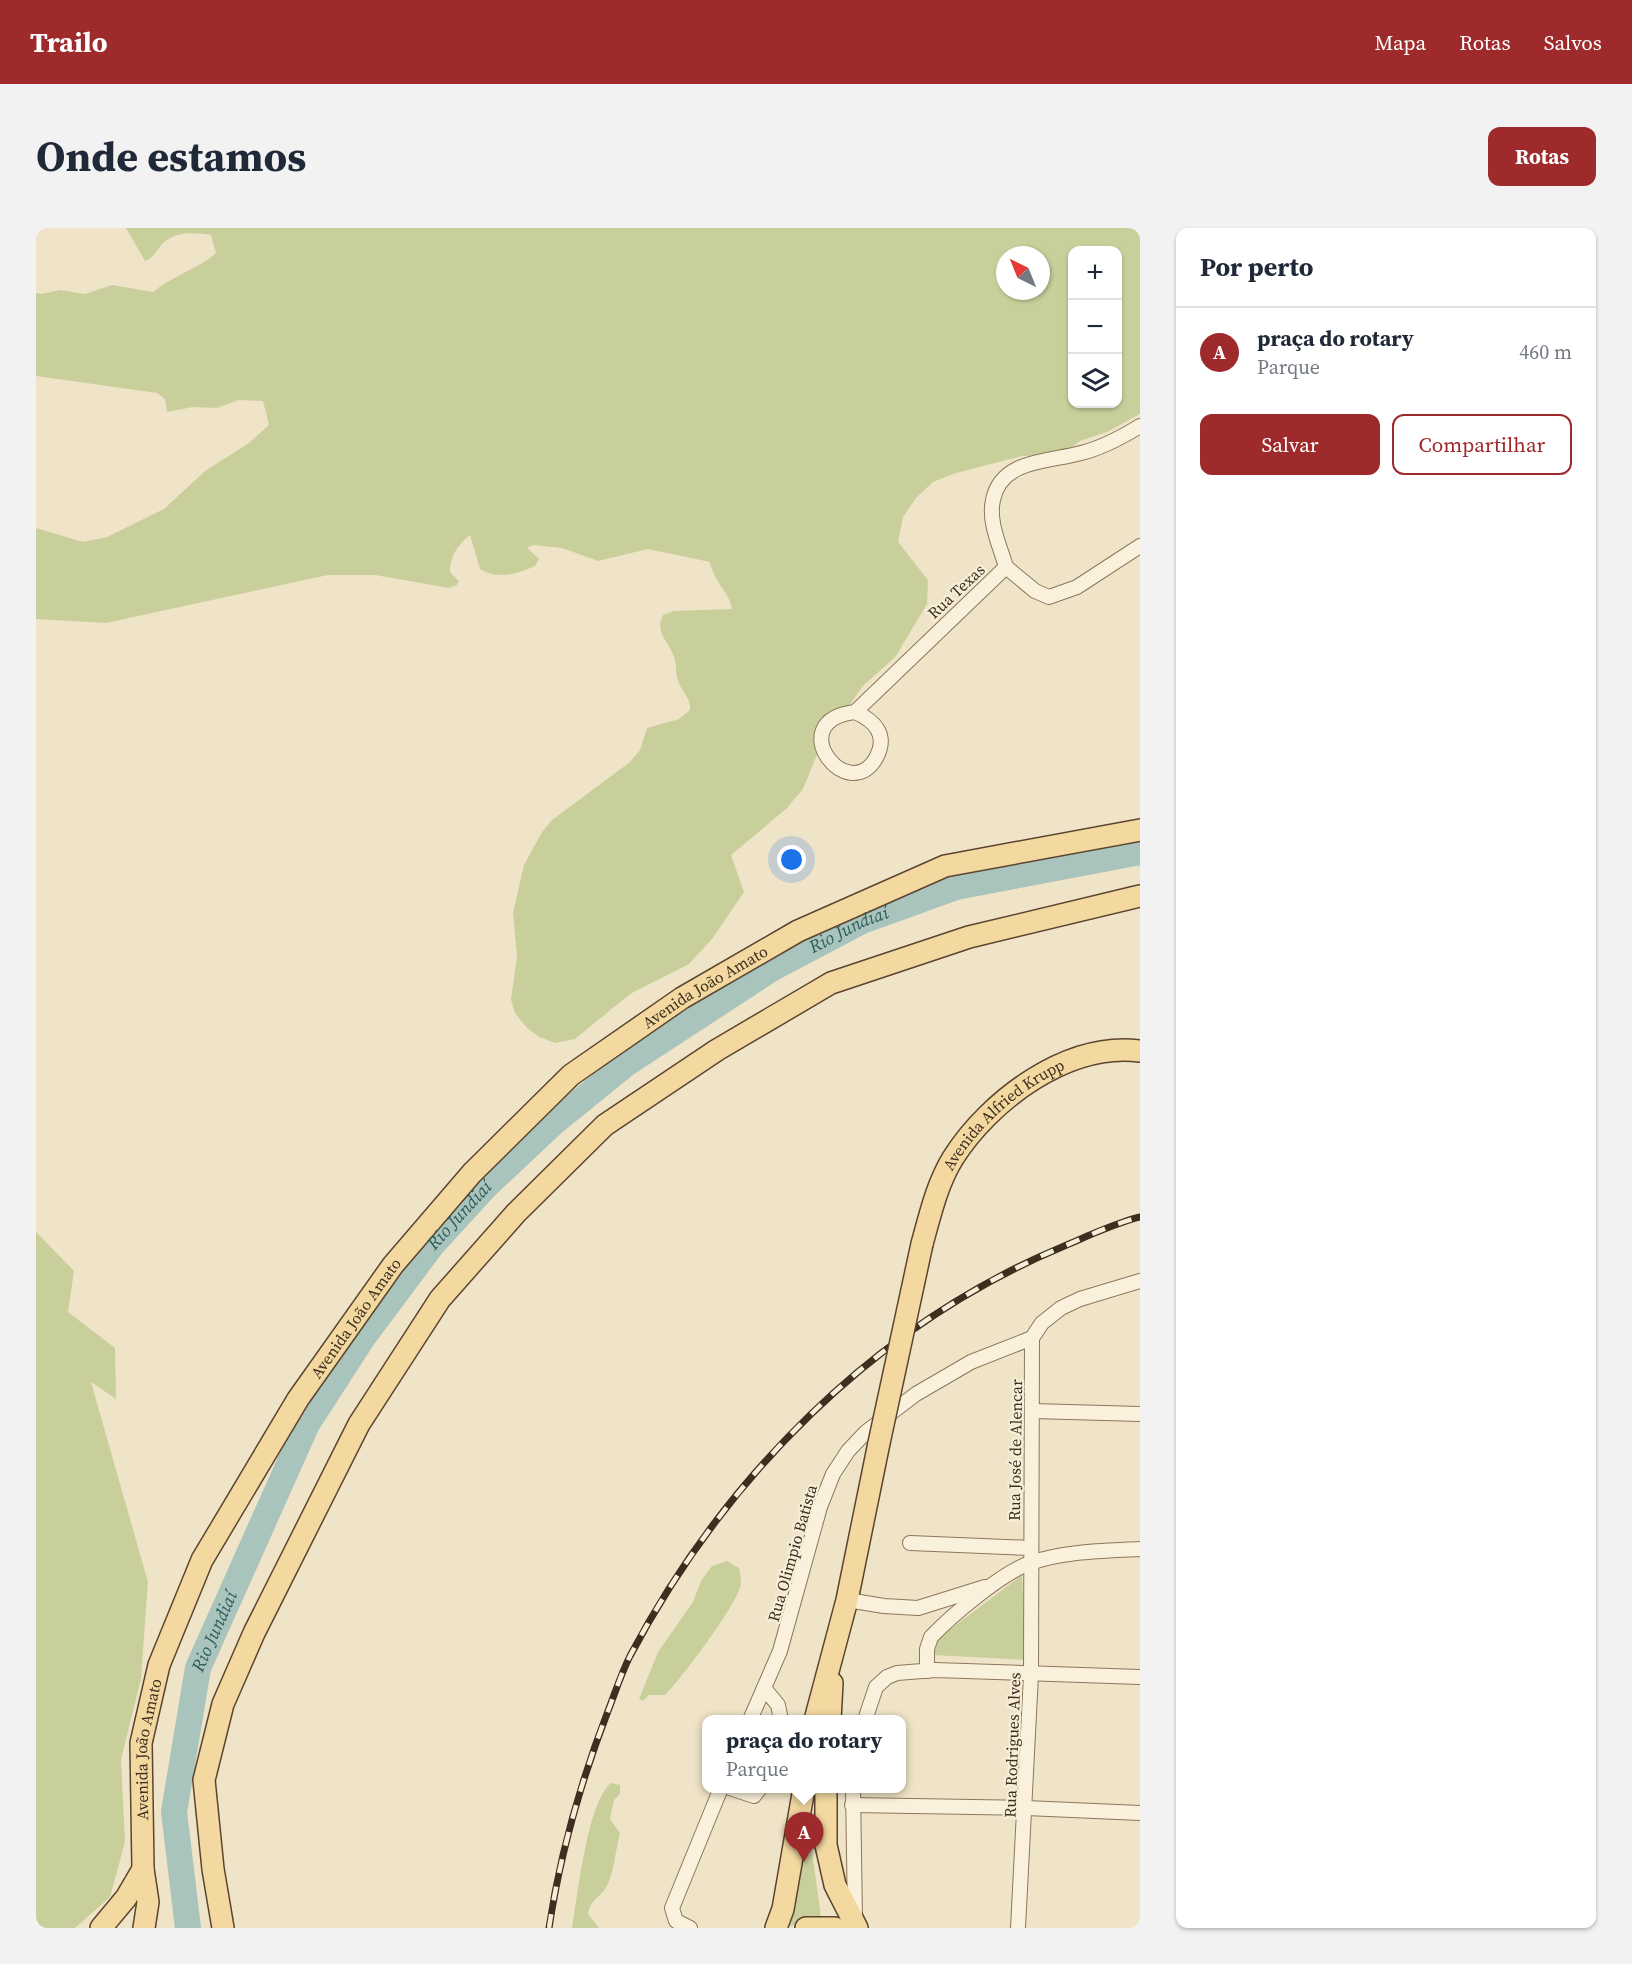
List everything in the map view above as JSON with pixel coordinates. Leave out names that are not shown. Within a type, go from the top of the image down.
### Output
[{"type":"main road","name":"Avenida João Amato","points":[[144,1928],[148,1902],[143,1869],[141,1743],[159,1665],[202,1560],[298,1400],[393,1265],[472,1173],[571,1075],[682,998],[798,931],[945,866],[1140,830]]},
{"type":"main road","points":[[223,1928],[213,1869],[204,1780],[223,1704],[254,1634],[359,1424],[440,1299],[516,1213],[605,1125],[717,1050],[831,983],[969,937],[1140,896]]},
{"type":"main road","name":"Avenida Alfried Krupp","points":[[832,1662],[922,1244],[935,1199],[952,1160],[974,1128],[1000,1103],[1044,1072],[1083,1056],[1140,1051]]},
{"type":"main road","points":[[816,1715],[832,1662]]},
{"type":"main road","points":[[830,1715],[832,1662]]},
{"type":"main road","points":[[776,1928],[783,1909],[803,1793]]},
{"type":"main road","points":[[826,1793],[826,1845],[833,1875],[842,1899],[856,1924]]},
{"type":"main road","points":[[101,1928],[126,1898],[143,1869]]},
{"type":"main road","points":[[806,1928],[835,1928]]},
{"type":"street","points":[[1006,567],[993,526],[993,500],[1001,480],[1013,470],[1083,453],[1123,437],[1140,426]]},
{"type":"street","name":"Rua Texas","points":[[855,712],[871,718],[880,732],[881,749],[873,763],[858,772],[842,771],[828,762],[822,746],[823,733],[830,721],[842,714],[855,712],[1006,567],[1035,591],[1049,597],[1077,587],[1140,546]]},
{"type":"street","name":"Rua Olimpio Batista","points":[[752,1715],[796,1602],[820,1507],[833,1474],[848,1451],[866,1432],[916,1394],[971,1362],[1032,1338],[1042,1323],[1061,1308],[1080,1299],[1140,1281]]},
{"type":"street","name":"Rua José de Alencar","points":[[1032,1338],[1032,1555]]},
{"type":"street","points":[[1033,1411],[1140,1414]]},
{"type":"street","points":[[910,1543],[1032,1555],[1140,1549]]},
{"type":"street","points":[[927,1671],[927,1649],[931,1637],[1032,1555]]},
{"type":"street","name":"Rua Rodrigues Alves","points":[[1018,1928],[1026,1808],[1031,1674],[1032,1555]]},
{"type":"street","points":[[847,1600],[884,1606],[918,1608],[997,1583]]},
{"type":"street","points":[[866,1715],[876,1687],[887,1677],[897,1673],[927,1671],[1140,1677]]},
{"type":"street","points":[[764,1688],[778,1705],[780,1715]]},
{"type":"street","points":[[690,1928],[676,1922],[672,1908],[719,1793]]},
{"type":"street","points":[[742,1793],[749,1796],[754,1796],[756,1793]]},
{"type":"street","points":[[853,1793],[856,1924]]},
{"type":"street","points":[[852,1805],[1026,1808],[1140,1813]]},
{"type":"green space","points":[[126,228],[1140,228],[1140,414],[1107,432],[1080,441],[1062,455],[1022,456],[956,473],[933,482],[916,498],[903,517],[898,542],[928,580],[927,604],[896,656],[862,687],[849,706],[834,713],[803,789],[786,809],[731,855],[744,892],[712,939],[689,964],[630,994],[575,1039],[555,1043],[539,1037],[527,1028],[515,1013],[511,1000],[517,956],[513,913],[524,865],[542,832],[552,820],[630,762],[640,750],[647,728],[679,719],[690,710],[689,702],[679,684],[672,651],[660,627],[663,615],[674,611],[732,609],[731,603],[714,575],[710,562],[648,549],[598,561],[562,548],[533,545],[527,548],[539,559],[535,566],[500,575],[480,569],[470,535],[453,556],[450,572],[459,581],[457,585],[449,588],[375,575],[328,575],[106,623],[36,619],[36,528],[83,542],[107,537],[164,509],[205,471],[249,443],[269,425],[263,401],[239,400],[217,408],[193,407],[167,412],[165,399],[157,393],[36,376],[36,293],[60,290],[85,294],[112,285],[153,292],[216,253],[211,235],[194,233],[172,237],[161,245],[152,257],[145,261]]},
{"type":"green space","points":[[36,1232],[74,1271],[68,1312],[115,1348],[116,1399],[91,1382],[148,1582],[141,1679],[121,1759],[125,1842],[110,1897],[75,1928],[36,1928]]},
{"type":"green space","points":[[727,1561],[739,1568],[741,1580],[737,1596],[719,1625],[665,1695],[649,1695],[643,1701],[639,1699],[658,1652],[693,1602],[701,1581],[712,1566]]},
{"type":"green space","points":[[1022,1575],[1026,1660],[932,1655],[936,1640]]},
{"type":"green space","points":[[611,1783],[620,1785],[620,1794],[614,1800],[610,1819],[620,1833],[608,1884],[592,1904],[588,1914],[599,1928],[572,1928],[590,1829],[596,1809]]},
{"type":"green space","points":[[806,1805],[821,1918],[783,1928]]},
{"type":"waterway","name":"Rio Jundiaí","points":[[188,1928],[174,1812],[198,1668],[307,1424],[364,1336],[432,1245],[485,1187],[552,1124],[626,1064],[771,969],[862,921],[956,887],[1140,852]]},
{"type":"railway","points":[[549,1928],[565,1845],[580,1791],[598,1737],[630,1656],[668,1591],[711,1528],[759,1469],[811,1414],[868,1364],[929,1319],[994,1280],[1062,1247],[1140,1217]]},
{"type":"place","name":"praça do rotary","points":[[804,1862]]}]
